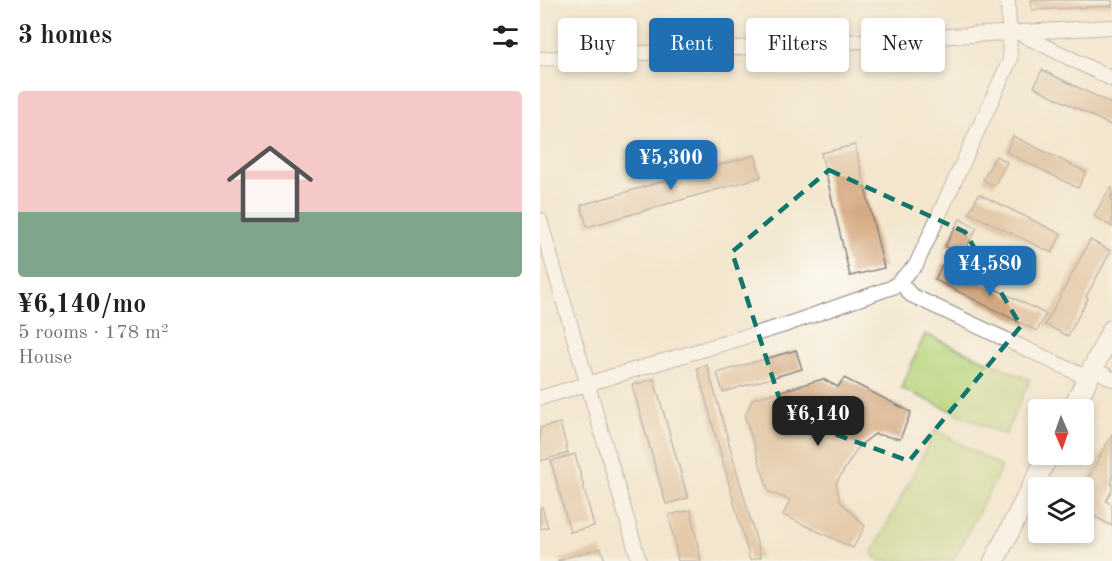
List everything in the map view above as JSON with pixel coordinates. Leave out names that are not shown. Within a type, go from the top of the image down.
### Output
[{"type":"highway","points":[[1077,399],[1112,330]]},
{"type":"highway","points":[[994,561],[1043,465]]},
{"type":"street","points":[[540,398],[785,326],[893,286],[899,281],[916,265],[1010,60],[1013,32],[1008,0]]},
{"type":"street","points":[[540,59],[1112,27]]},
{"type":"street","points":[[1013,32],[1112,80]]},
{"type":"street","points":[[540,220],[639,561]]},
{"type":"street","points":[[899,281],[911,295],[1090,373],[1112,379]]},
{"type":"highlighted area","points":[[829,170],[965,232],[1021,326],[909,461],[785,416],[732,252]]},
{"type":"green space","points":[[925,334],[1030,380],[1005,435],[901,388]]},
{"type":"green space","points":[[936,430],[1002,467],[953,561],[879,561],[872,553]]},
{"type":"building","points":[[1031,0],[1112,0],[1112,6],[1032,10]]},
{"type":"building","points":[[1042,70],[1112,104],[1112,126],[1034,87]]},
{"type":"building","points":[[1013,136],[1086,172],[1078,188],[1006,152]]},
{"type":"building","points":[[855,145],[884,268],[850,276],[821,153]]},
{"type":"building","points":[[755,155],[761,177],[587,227],[581,205]]},
{"type":"building","points":[[996,156],[1007,162],[994,186],[983,180]]},
{"type":"building","points":[[1112,188],[1112,227],[1094,216]]},
{"type":"building","points":[[979,194],[1061,234],[1052,253],[969,213]]},
{"type":"building","points":[[960,219],[977,228],[962,255],[945,246]]},
{"type":"building","points":[[1090,240],[1111,251],[1068,336],[1045,325]]},
{"type":"building","points":[[943,263],[1046,314],[1037,331],[935,280]]},
{"type":"building","points":[[796,350],[802,369],[723,392],[717,373]]},
{"type":"building","points":[[707,365],[761,557],[750,560],[697,368]]},
{"type":"building","points":[[844,378],[911,412],[900,439],[875,434],[859,446],[836,483],[840,501],[865,526],[853,548],[783,515],[790,500],[769,492],[745,417],[752,399],[823,379],[838,387]]},
{"type":"building","points":[[654,379],[688,498],[666,504],[632,385]]},
{"type":"building","points":[[560,423],[568,453],[540,461],[540,428]]},
{"type":"building","points":[[1112,434],[1112,490],[1106,501],[1112,505],[1112,526],[1094,516],[1094,477],[1089,477]]},
{"type":"building","points":[[575,454],[594,526],[570,532],[551,461]]},
{"type":"building","points":[[542,507],[548,527],[540,529],[540,508]]},
{"type":"building","points":[[691,510],[701,561],[678,561],[669,515]]},
{"type":"building","points":[[601,548],[605,561],[558,561],[558,560]]}]
